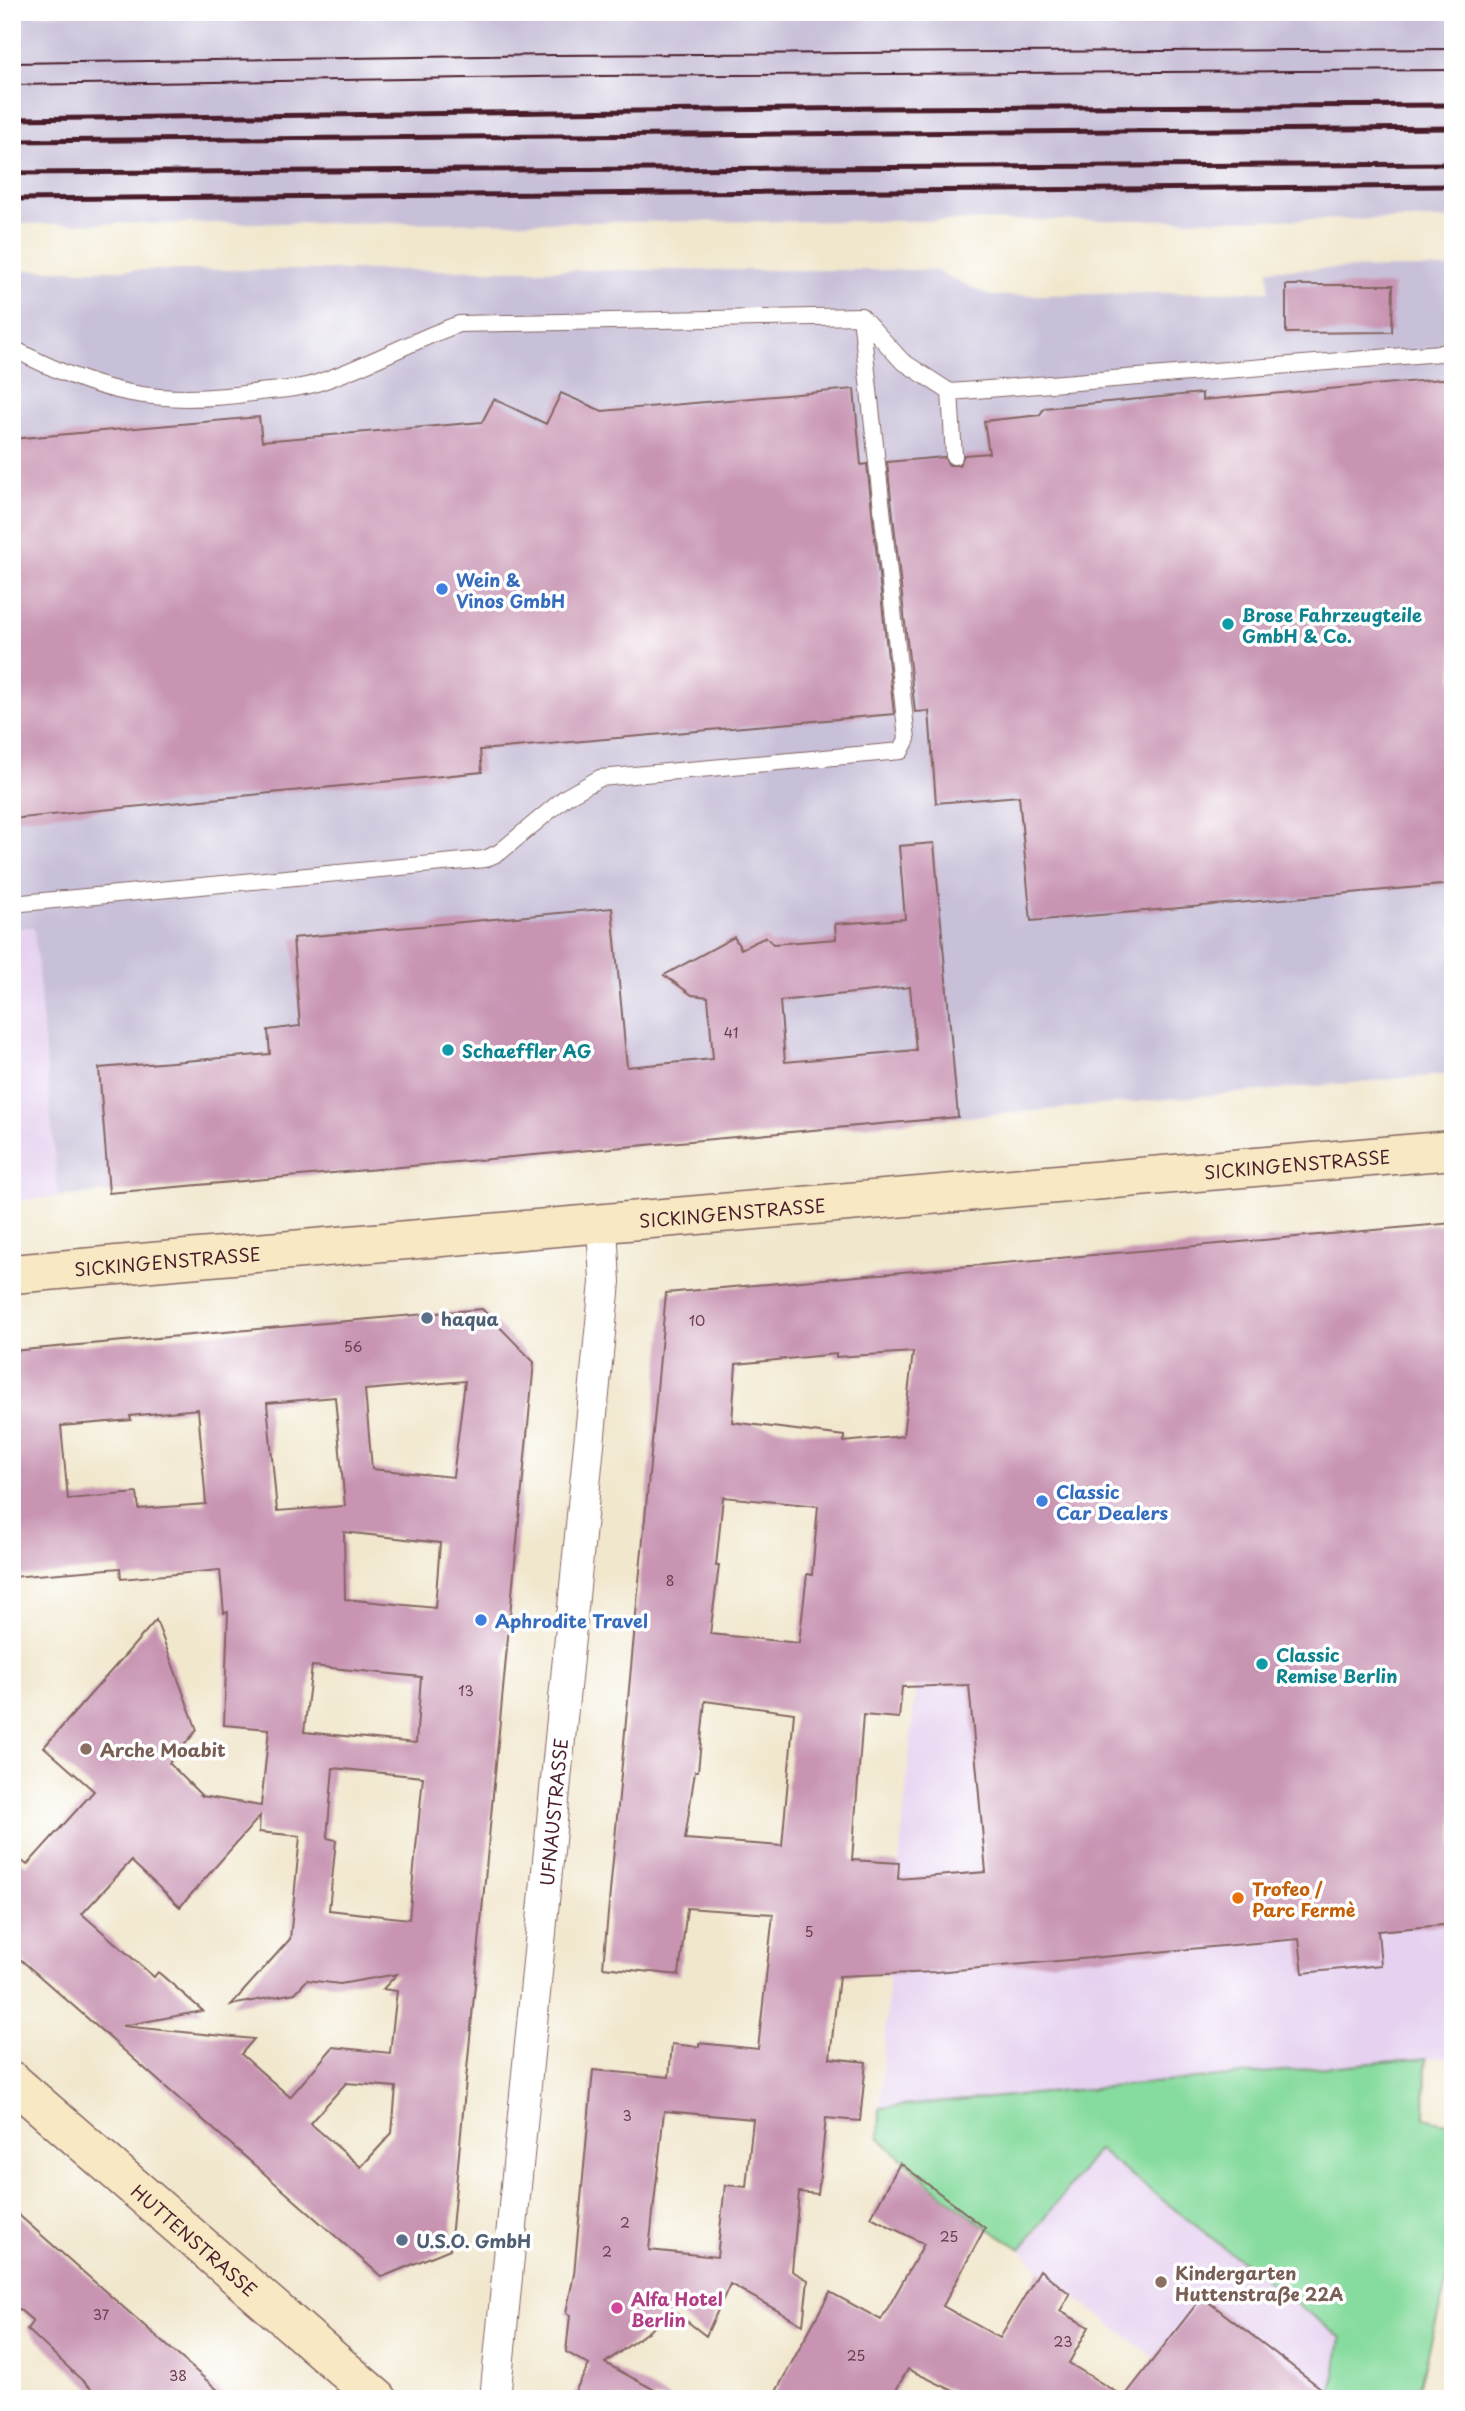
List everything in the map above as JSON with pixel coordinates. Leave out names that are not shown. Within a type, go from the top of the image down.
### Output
[{"type":"main road","name":"SICKINGENSTRASSE","points":[[12,1274],[1453,1150]]},
{"type":"main road","name":"HUTTENSTRASSE","points":[[12,2081],[378,2399]]},
{"type":"street","name":"UFNAUSTRASSE","points":[[495,2399],[605,1282],[601,1224]]},
{"type":"lane","points":[[12,348],[58,371],[125,394],[216,399],[314,384],[369,364],[412,341],[460,324],[861,316],[902,361],[950,392],[1453,352]]},
{"type":"lane","points":[[12,904],[485,859],[499,852],[566,797],[600,778],[901,751],[907,739],[861,316]]},
{"type":"lane","points":[[950,392],[954,456]]},
{"type":"shaded area","points":[[12,12],[381,12],[12,15]]},
{"type":"shaded area","points":[[381,12],[1453,12],[1453,219],[12,224],[12,15]]},
{"type":"shaded area","points":[[1453,268],[1453,1074],[58,1197],[34,927],[12,928],[12,270],[934,270],[990,296],[1269,291],[1268,269]]},
{"type":"shaded area","points":[[34,926],[58,1197],[12,1201],[12,928]]},
{"type":"shaded area","points":[[1453,1223],[1453,2056],[880,2108],[889,1974],[943,1390]]},
{"type":"shaded area","name":"Kindergarten Huttenstraße 22A","points":[[1098,2150],[1341,2339],[1331,2399],[1187,2383],[1040,2270],[1021,2249]]},
{"type":"green space","points":[[1426,2058],[1425,2118],[1453,2125],[1453,2258],[1416,2399],[1331,2399],[1341,2338],[1098,2150],[1021,2249],[946,2197],[879,2137],[880,2108]]},
{"type":"building","points":[[1286,285],[1393,285],[1392,332],[1286,333]]},
{"type":"building","name":"Brose Fahrzeugteile GmbH & Co.","points":[[1453,378],[1453,884],[1031,921],[1019,796],[936,803],[929,711],[915,712],[887,462],[944,457],[949,465],[959,465],[964,455],[989,453],[984,421],[1040,415],[1044,408],[1202,393],[1202,400]]},
{"type":"building","name":"Wein & Vinos GmbH","points":[[854,389],[861,465],[867,464],[894,714],[480,750],[482,772],[12,819],[12,439],[259,417],[262,441],[482,422],[494,399],[546,424],[561,393],[602,411]]},
{"type":"building","name":"Schaeffler AG","points":[[934,843],[958,1117],[109,1193],[99,1068],[270,1054],[268,1030],[300,1026],[293,938],[612,908],[627,1067],[713,1059],[708,997],[692,995],[664,975],[734,937],[741,949],[766,937],[773,944],[836,939],[835,924],[905,919],[899,846]],"holes":[[[910,987],[916,1050],[785,1062],[780,1001]]]},
{"type":"building","points":[[1453,1223],[1453,1924],[1378,1931],[1381,1965],[1303,1973],[1299,1939],[935,1972],[839,1976],[830,2058],[866,2062],[860,2121],[826,2118],[818,2194],[799,2192],[792,2271],[808,2280],[803,2325],[730,2284],[706,2336],[675,2312],[605,2363],[671,2399],[571,2399],[589,2365],[566,2352],[570,2315],[566,2313],[574,2274],[593,2070],[669,2077],[672,2044],[699,2047],[699,2043],[758,2049],[773,1914],[687,1908],[679,1975],[603,1967],[666,1293]],"holes":[[[913,1352],[903,1436],[844,1442],[844,1436],[732,1422],[736,1364],[836,1354],[836,1357]],[[723,1497],[818,1506],[812,1575],[807,1574],[799,1643],[710,1634],[719,1566],[716,1566]],[[969,1685],[986,1872],[898,1879],[899,1863],[852,1860],[863,1715],[899,1718],[902,1687]],[[705,1701],[794,1713],[782,1846],[685,1839],[695,1771],[698,1771]],[[664,2111],[753,2119],[746,2187],[725,2185],[717,2257],[649,2250]]]},
{"type":"building","points":[[482,1309],[534,1362],[450,2249],[382,2277],[12,1952],[12,1853],[27,1865],[94,1791],[44,1747],[156,1620],[197,1730],[169,1763],[202,1796],[261,1806],[269,1729],[224,1725],[228,1612],[224,1613],[220,1570],[121,1579],[120,1568],[12,1577],[12,1351]],"holes":[[[465,1381],[453,1477],[372,1469],[365,1390]],[[335,1397],[345,1506],[277,1511],[267,1403]],[[198,1409],[206,1504],[139,1509],[137,1493],[68,1499],[61,1426],[131,1420],[130,1416]],[[344,1532],[440,1543],[435,1608],[345,1599]],[[312,1666],[421,1677],[416,1743],[304,1732]],[[333,1768],[423,1777],[409,1919],[329,1910],[336,1840],[327,1838]],[[260,1816],[259,1832],[300,1836],[290,1939],[231,2005],[295,1993],[307,1980],[340,1984],[397,1974],[383,1989],[397,1991],[390,2053],[333,2047],[290,2097],[241,2054],[254,2039],[122,2026],[203,2011],[158,1972],[154,1977],[82,1914],[131,1861],[180,1907]],[[346,2083],[396,2087],[392,2133],[361,2167],[310,2123]]]},
{"type":"building","points":[[900,2163],[985,2228],[943,2306],[1000,2338],[1040,2270],[1070,2294],[1060,2311],[1089,2327],[1069,2363],[1124,2397],[1202,2297],[1335,2399],[970,2399],[908,2369],[891,2399],[772,2399],[830,2292],[881,2320],[924,2244],[871,2217]]},
{"type":"building","points":[[12,2209],[228,2399],[102,2399],[27,2329],[33,2321],[12,2303]]},
{"type":"tram line","points":[[12,63],[558,55],[1453,49]]},
{"type":"tram line","points":[[12,85],[598,76],[1453,70]]},
{"type":"railway","points":[[12,119],[880,108],[1453,105]]},
{"type":"railway","points":[[12,141],[1453,128]]},
{"type":"railway","points":[[12,173],[1453,164]]},
{"type":"railway","points":[[12,199],[1453,186]]},
{"type":"place","name":"Wein & Vinos GmbH","points":[[442,589]]},
{"type":"place","name":"Brose Fahrzeugteile GmbH & Co.","points":[[1228,624]]},
{"type":"place","name":"Schaeffler AG","points":[[448,1050]]},
{"type":"place","name":"haqua","points":[[427,1318]]},
{"type":"place","name":"Classic Car Dealers","points":[[1042,1501]]},
{"type":"place","name":"Aphrodite Travel","points":[[481,1620]]},
{"type":"place","name":"Classic Remise Berlin","points":[[1262,1664]]},
{"type":"place","name":"Arche Moabit","points":[[86,1749]]},
{"type":"place","name":"Trofeo / Parc Fermè","points":[[1238,1898]]},
{"type":"place","name":"U.S.O. GmbH","points":[[402,2240]]},
{"type":"place","name":"Kindergarten Huttenstraße 22A","points":[[1161,2282]]},
{"type":"place","name":"Alfa Hotel Berlin","points":[[617,2308]]}]
